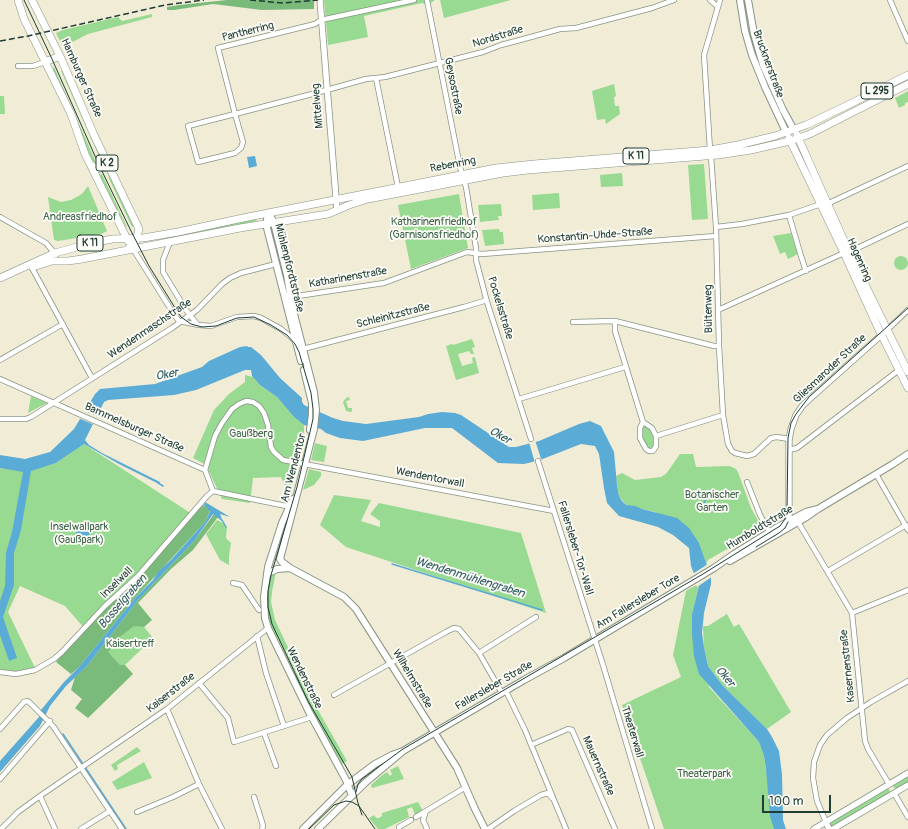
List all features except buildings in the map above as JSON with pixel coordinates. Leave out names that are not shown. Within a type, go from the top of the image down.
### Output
[{"type":"main road","name":"K 2","points":[[18,0],[24,19],[71,114],[79,140],[89,164],[132,248]]},
{"type":"main road","name":"Hamburger Straße","points":[[32,0],[60,56],[94,135],[139,229]]},
{"type":"main road","name":"Brucknerstraße","points":[[740,0],[745,30],[752,55],[786,132]]},
{"type":"main road","name":"Brucknerstraße","points":[[748,0],[751,24],[763,65],[781,106],[794,130]]},
{"type":"main road","points":[[45,62],[60,56]]},
{"type":"main road","name":"L 295","points":[[794,130],[908,75]]},
{"type":"main road","name":"L 295","points":[[790,141],[810,134],[908,84]]},
{"type":"main road","name":"K 11","points":[[786,132],[794,130]]},
{"type":"main road","name":"Hagenring","points":[[794,130],[799,138],[824,204]]},
{"type":"main road","name":"Hagenring","points":[[786,132],[888,330],[905,367],[908,388]]},
{"type":"main road","name":"Rebenring","points":[[710,153],[786,132]]},
{"type":"main road","name":"Rebenring","points":[[132,248],[146,244],[170,242],[323,215],[353,203],[463,178],[496,168],[534,164],[751,150],[790,141]]},
{"type":"main road","points":[[89,164],[97,169],[109,166]]},
{"type":"main road","name":"Rebenring","points":[[126,238],[152,237],[398,187],[463,178]]},
{"type":"main road","name":"Mühlenpfordtstraße","points":[[269,213],[276,264],[314,409]]},
{"type":"main road","name":"Mühlenpfordtstraße","points":[[270,224],[288,275],[291,297],[314,392],[312,429]]},
{"type":"main road","points":[[132,248],[137,238],[139,229],[152,237]]},
{"type":"main road","name":"K 11","points":[[146,244],[152,237]]},
{"type":"main road","name":"K 11","points":[[0,278],[88,244],[126,238]]},
{"type":"main road","name":"K 11","points":[[0,283],[56,257],[74,260],[125,251],[132,248]]},
{"type":"main road","name":"Hagenring","points":[[847,252],[881,335],[905,367]]},
{"type":"main road","name":"Am Wendentor","points":[[290,568],[282,562],[280,556],[293,497],[312,429]]},
{"type":"main road","name":"Humboldtstraße","points":[[692,582],[714,568],[737,558],[789,524],[818,509],[908,454]]},
{"type":"main road","name":"Am Wendentor","points":[[267,574],[282,523],[291,508]]},
{"type":"main road","points":[[267,574],[275,570],[290,568]]},
{"type":"main road","name":"Wilhelmstraße","points":[[290,568],[339,594],[350,602],[391,663],[457,768],[485,829]]},
{"type":"main road","name":"Wendenstraße","points":[[267,574],[264,604],[265,618],[268,628],[312,717],[348,784],[352,796]]},
{"type":"main road","name":"Am Fallersleber Tore","points":[[594,640],[692,582]]},
{"type":"main road","name":"Fallersleber Straße","points":[[318,829],[368,781],[404,751],[434,732],[594,640]]},
{"type":"main road","name":"Fallersleber Straße","points":[[303,829],[348,784],[382,760],[404,751]]},
{"type":"street","name":"Mittelweg","points":[[320,0],[337,210]]},
{"type":"street","points":[[321,20],[414,0]]},
{"type":"street","name":"Geysostraße","points":[[427,0],[463,178]]},
{"type":"street","name":"Nordstraße","points":[[327,90],[440,63],[551,32],[576,28],[644,10],[674,0]]},
{"type":"street","points":[[710,0],[718,7]]},
{"type":"street","name":"Bültenweg","points":[[720,0],[704,55],[716,227],[719,346],[723,415],[730,448],[736,454],[750,456],[767,441],[774,437],[789,439]]},
{"type":"street","points":[[890,0],[908,41]]},
{"type":"street","name":"Pantherring","points":[[235,114],[218,48],[315,24],[321,20]]},
{"type":"street","points":[[18,66],[33,66],[45,62]]},
{"type":"street","points":[[376,78],[398,187]]},
{"type":"street","points":[[235,114],[243,142],[241,148],[235,153],[198,162],[188,126],[327,90]]},
{"type":"street","points":[[716,227],[742,224],[789,215],[824,204],[908,166]]},
{"type":"street","name":"Pockelsstraße","points":[[463,178],[476,252],[476,260],[486,299],[531,439]]},
{"type":"street","points":[[789,215],[806,271]]},
{"type":"street","points":[[0,217],[46,243],[56,257]]},
{"type":"street","points":[[718,310],[908,224]]},
{"type":"street","name":"Konstantin-Uhde-Straße","points":[[476,252],[482,254],[716,236]]},
{"type":"street","points":[[170,242],[163,260],[163,272],[190,315],[199,325]]},
{"type":"street","points":[[132,248],[174,316],[181,321],[211,326],[237,317],[254,316],[272,323],[292,338],[297,344]]},
{"type":"street","name":"Katharinenstraße","points":[[291,297],[384,283],[467,252],[476,252]]},
{"type":"street","name":"Wendenmaschstraße","points":[[0,419],[28,419],[172,328],[190,315],[230,278],[240,273],[276,264]]},
{"type":"street","points":[[32,268],[92,378]]},
{"type":"street","name":"Schleinitzstraße","points":[[303,349],[464,307],[486,299]]},
{"type":"street","name":"Gliesmaroder Straße","points":[[789,524],[789,439],[793,421],[803,405],[888,330],[908,310]]},
{"type":"street","points":[[573,322],[615,321],[719,346]]},
{"type":"street","points":[[615,321],[615,331],[643,422],[652,428],[656,436],[655,449],[653,451],[648,451],[642,444],[639,435],[643,422]]},
{"type":"street","points":[[0,360],[63,324]]},
{"type":"street","points":[[519,399],[625,367]]},
{"type":"street","points":[[789,450],[797,448],[905,367]]},
{"type":"street","name":"Bammelsburger Straße","points":[[0,379],[205,470]]},
{"type":"street","name":"Wendentorwall","points":[[205,470],[216,436],[222,423],[232,410],[239,404],[253,402],[259,406],[264,413],[268,424],[271,447],[283,460],[554,511]]},
{"type":"street","points":[[656,436],[723,415]]},
{"type":"street","name":"Fallersleber-Tor-Wall","points":[[538,461],[594,640]]},
{"type":"street","points":[[205,470],[213,491],[291,508]]},
{"type":"street","points":[[876,474],[908,530]]},
{"type":"street","points":[[747,482],[760,516],[771,535]]},
{"type":"street","name":"Inselwall","points":[[0,672],[16,674],[35,670],[62,652],[105,606],[138,576],[213,491]]},
{"type":"street","name":"Kasernenstraße","points":[[797,520],[852,614],[866,745],[908,817]]},
{"type":"street","points":[[828,571],[906,525]]},
{"type":"street","points":[[234,583],[242,585],[259,610]]},
{"type":"street","points":[[852,614],[908,590]]},
{"type":"street","points":[[479,653],[536,617]]},
{"type":"street","name":"Kaiserstraße","points":[[1,829],[18,812],[40,796],[167,709],[268,628]]},
{"type":"street","points":[[334,695],[446,632],[454,628],[459,628],[479,653],[519,716],[566,829]]},
{"type":"street","points":[[257,636],[266,673],[284,726]]},
{"type":"street","name":"Theaterwall","points":[[594,640],[652,829]]},
{"type":"street","points":[[829,829],[815,792],[813,778],[814,762],[820,745],[837,725],[870,702],[908,682]]},
{"type":"street","points":[[199,683],[228,718],[234,742],[312,717]]},
{"type":"street","points":[[0,729],[26,701],[50,722],[83,766],[122,829]]},
{"type":"street","points":[[167,709],[199,784],[222,829]]},
{"type":"street","points":[[0,779],[50,722]]},
{"type":"street","name":"Mauernstraße","points":[[531,745],[568,729],[572,730],[615,829]]},
{"type":"street","points":[[264,733],[276,766]]},
{"type":"street","points":[[814,829],[908,773]]},
{"type":"street","points":[[137,812],[199,784]]},
{"type":"street","points":[[833,829],[908,785]]},
{"type":"street","points":[[416,817],[466,787]]},
{"type":"street","points":[[488,829],[514,811],[545,793],[551,795],[554,800]]},
{"type":"street","points":[[40,796],[55,829]]},
{"type":"street","points":[[254,798],[262,822],[262,829]]},
{"type":"street","points":[[81,829],[110,811]]},
{"type":"street","points":[[426,811],[423,820],[427,829]]},
{"type":"street","points":[[399,827],[411,820]]},
{"type":"green space","points":[[227,0],[314,0],[314,9],[262,10],[213,4],[167,10],[167,7],[179,5]]},
{"type":"green space","points":[[324,0],[435,0],[428,5],[422,3],[364,16],[368,37],[328,45]]},
{"type":"green space","points":[[440,0],[511,0],[444,18]]},
{"type":"green space","points":[[152,14],[152,17],[88,34],[63,47],[56,33],[118,17],[122,21]]},
{"type":"green space","points":[[54,67],[98,167],[94,164],[52,72]]},
{"type":"green space","points":[[61,71],[104,161],[103,165]]},
{"type":"green space","points":[[614,84],[616,96],[614,97],[615,106],[619,106],[620,114],[606,124],[605,119],[597,120],[592,91]]},
{"type":"green space","points":[[908,91],[908,102],[899,108],[895,98]]},
{"type":"green space","points":[[0,96],[4,96],[5,114],[0,114]]},
{"type":"green space","points":[[704,164],[708,219],[692,220],[688,165]]},
{"type":"green space","points":[[107,171],[135,226],[132,227],[110,181]]},
{"type":"green space","points":[[622,173],[623,186],[601,187],[600,175]]},
{"type":"green space","points":[[102,174],[127,227],[104,184],[97,175]]},
{"type":"green space","name":"Andreasfriedhof","points":[[88,186],[107,231],[101,234],[58,241],[54,240],[48,197],[61,202],[71,200],[82,194]]},
{"type":"green space","points":[[559,193],[560,208],[533,210],[532,195]]},
{"type":"green space","name":"Katharinenfriedhof (Garnisonsfriedhof)","points":[[459,194],[468,248],[411,269],[398,205]]},
{"type":"green space","points":[[501,204],[502,216],[498,216],[499,220],[480,222],[478,205]]},
{"type":"green space","points":[[254,218],[257,221],[159,240],[197,232]]},
{"type":"green space","points":[[499,229],[500,232],[503,232],[504,244],[485,246],[482,230]]},
{"type":"green space","points":[[791,233],[798,254],[788,259],[785,252],[780,254],[773,236]]},
{"type":"green space","points":[[901,256],[906,258],[908,263],[906,268],[901,270],[896,268],[894,263],[896,258]]},
{"type":"green space","points":[[472,339],[475,347],[472,348],[474,354],[471,354],[469,351],[458,354],[462,366],[473,363],[472,358],[475,357],[479,373],[456,380],[446,346]]},
{"type":"green space","name":"Gaußberg","points":[[245,375],[253,377],[260,385],[277,397],[294,417],[304,425],[304,432],[290,489],[284,484],[281,477],[253,478],[250,503],[222,499],[206,465],[193,458],[214,410],[229,394],[245,382]]},
{"type":"green space","points":[[31,396],[47,403],[28,413]]},
{"type":"green space","points":[[349,397],[350,400],[346,401],[348,408],[352,408],[351,412],[346,411],[343,402]]},
{"type":"green space","points":[[646,425],[654,437],[653,449],[649,449],[643,442],[641,431]]},
{"type":"green space","points":[[315,443],[327,446],[324,462],[311,460]]},
{"type":"green space","name":"Inselwallpark (Gaußpark)","points":[[84,444],[192,514],[156,556],[85,629],[65,606],[20,586],[8,612],[36,670],[27,673],[0,672],[0,468],[22,471],[32,470],[56,463]]},
{"type":"green space","name":"Botanischer Garten","points":[[680,454],[693,454],[696,467],[730,466],[736,469],[751,508],[761,526],[759,530],[728,550],[727,549],[708,560],[706,564],[699,543],[655,512],[626,505],[619,496],[616,476],[622,473],[635,480],[661,477],[666,474]]},
{"type":"green space","points":[[309,469],[321,472],[321,476],[314,485],[303,490]]},
{"type":"green space","points":[[334,495],[371,500],[361,521],[380,527],[380,521],[370,514],[379,503],[521,533],[546,613],[346,547],[320,525]]},
{"type":"green space","points":[[204,505],[210,510],[206,521],[136,597],[79,667],[71,674],[56,662],[80,633],[127,587],[192,514]]},
{"type":"green space","points":[[214,514],[218,517],[193,550],[171,569],[138,603],[152,620],[144,627],[134,626],[120,637],[108,652],[120,665],[125,665],[133,674],[88,718],[75,708],[82,699],[71,690],[75,677],[87,666],[138,600],[194,541]]},
{"type":"green space","points":[[217,520],[227,527],[226,538],[231,543],[229,565],[220,560],[206,534]]},
{"type":"green space","points":[[276,571],[271,602],[275,620],[314,703],[347,761],[342,764],[307,704],[296,680],[296,674],[277,636],[275,636],[271,629],[268,618],[266,594],[269,578],[271,574]]},
{"type":"green space","name":"Theaterpark","points":[[698,584],[699,586],[692,614],[709,687],[759,742],[764,756],[775,829],[664,829],[622,705],[681,677],[673,655],[686,591]]},
{"type":"green space","points":[[727,614],[734,627],[739,624],[791,712],[767,729],[723,686],[708,666],[704,647],[703,626],[708,626]]},
{"type":"green space","name":"Kaisertreff","points":[[134,625],[144,627],[153,638],[125,665],[120,665],[107,652],[120,637]]},
{"type":"green space","points":[[137,747],[141,751],[117,765],[118,769],[115,771],[111,765]]},
{"type":"green space","points":[[144,762],[152,778],[117,790],[112,782]]},
{"type":"green space","points":[[398,766],[404,779],[372,788],[371,785],[381,776],[387,772],[390,776],[392,774],[390,770]]},
{"type":"green space","points":[[908,775],[908,782],[897,789],[893,787],[894,783]]},
{"type":"green space","points":[[888,788],[890,791],[889,793],[833,827],[829,824],[830,822]]},
{"type":"green space","points":[[418,802],[423,811],[415,815],[412,807],[407,809],[409,817],[385,829],[378,829],[369,818],[374,815],[376,818],[379,818],[382,816],[382,813]]},
{"type":"water","points":[[255,156],[257,166],[249,168],[247,157]]},
{"type":"water","points":[[240,347],[251,347],[261,355],[280,378],[302,398],[304,405],[343,421],[366,424],[419,417],[442,412],[455,413],[461,415],[509,447],[516,447],[539,441],[579,424],[590,421],[601,426],[614,452],[617,485],[619,496],[622,501],[626,505],[635,506],[677,518],[689,528],[699,543],[711,577],[702,633],[708,666],[723,686],[767,729],[779,751],[782,774],[783,820],[786,829],[774,829],[770,816],[764,756],[759,742],[699,674],[694,656],[692,614],[699,586],[691,566],[689,548],[673,535],[658,527],[619,516],[607,503],[599,454],[595,446],[581,444],[540,460],[524,464],[498,463],[452,428],[425,428],[363,441],[340,438],[326,433],[321,429],[304,425],[294,417],[277,397],[260,385],[252,376],[251,370],[245,370],[196,390],[174,395],[108,400],[104,402],[85,440],[89,445],[102,453],[160,482],[159,484],[84,444],[56,463],[31,471],[21,530],[14,553],[14,585],[3,617],[17,658],[9,661],[0,635],[0,601],[5,586],[6,553],[12,532],[23,472],[0,468],[0,455],[25,459],[50,452],[74,429],[95,394],[100,389],[155,384],[202,367],[209,361]]},
{"type":"water","points":[[205,502],[230,517],[220,514],[223,522],[213,514],[194,541],[138,600],[87,666],[66,686],[50,706],[40,726],[0,772],[0,761],[39,717],[41,710],[64,682],[79,667],[136,597],[206,521],[210,511],[204,505]]},
{"type":"water","points":[[83,525],[88,527],[90,532],[88,537],[83,539],[78,537],[76,532],[78,527]]},
{"type":"pier","points":[[83,410],[99,417],[95,425],[78,418]]},
{"type":"pier","points":[[535,440],[542,462],[535,463],[529,442]]},
{"type":"pier","points":[[708,564],[713,576],[697,587],[691,575]]},
{"type":"waterway","points":[[158,483],[163,486]]},
{"type":"waterway","points":[[701,507],[705,501],[704,491]]},
{"type":"waterway","points":[[222,520],[226,527]]},
{"type":"waterway","name":"Wendenmühlengraben","points":[[392,564],[542,610]]},
{"type":"waterway","points":[[63,734],[83,764]]},
{"type":"waterway","points":[[85,767],[126,829]]},
{"type":"tram line","points":[[24,0],[99,165],[131,231],[149,266],[181,317],[191,324],[202,327],[216,326],[237,318],[254,317],[287,335],[295,344],[299,352],[311,393],[313,419],[297,487],[271,575],[268,591],[268,607],[272,624],[308,701],[352,777],[362,815]]},
{"type":"tram line","points":[[356,792],[358,784],[362,779],[403,749],[703,574],[780,526],[785,519],[787,510],[788,438],[791,423],[796,414],[809,397],[908,308]]},
{"type":"tram line","points":[[756,547],[779,533],[785,528],[788,522]]},
{"type":"tram line","points":[[309,829],[334,805],[346,801],[352,802],[359,806],[375,829]]},
{"type":"railway","points":[[0,41],[165,5],[204,0]]},
{"type":"railway","points":[[250,0],[283,3],[318,0]]},
{"type":"water label","name":"Oker","points":[[167,375]]},
{"type":"water label","name":"Oker","points":[[500,436]]},
{"type":"water label","name":"Bosselgraben","points":[[123,602]]},
{"type":"water label","name":"Oker","points":[[725,677]]}]
